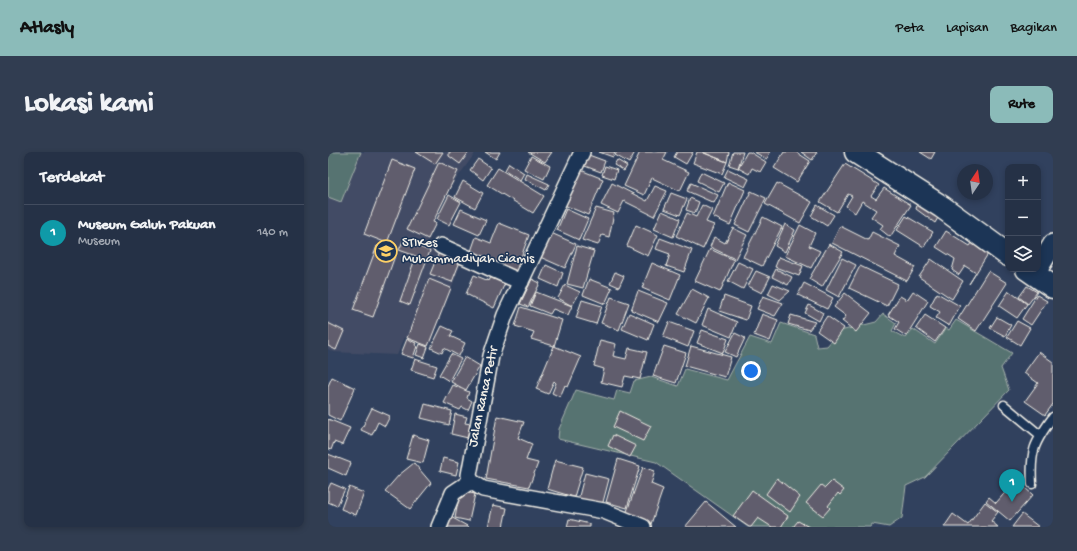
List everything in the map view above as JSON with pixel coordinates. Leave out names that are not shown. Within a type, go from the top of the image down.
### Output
[{"type":"main road","points":[[856,152],[942,207],[1005,253]]},
{"type":"main road","points":[[1036,272],[1053,287]]},
{"type":"street","name":"Jalan Ranca Petir","points":[[471,481],[470,463],[492,356],[505,315],[582,152]]},
{"type":"street","points":[[1041,260],[1053,244]]},
{"type":"street","points":[[440,246],[521,282]]},
{"type":"street","points":[[439,527],[453,493],[471,481],[483,489],[604,511],[643,527]]},
{"type":"lane","points":[[1004,405],[1040,435]]},
{"type":"lane","points":[[1032,484],[1030,460],[1035,444],[1053,417]]},
{"type":"shaded area","name":"STIKes Muhammadiyah Ciamis","points":[[328,152],[476,152],[449,189],[433,222],[436,223],[427,243],[463,258],[429,347],[405,337],[397,355],[334,352],[328,349]]},
{"type":"green space","points":[[328,152],[361,152],[341,202],[328,197]]},
{"type":"green space","points":[[883,314],[896,323],[892,331],[905,338],[913,329],[935,344],[946,328],[949,330],[956,320],[1012,353],[1001,368],[1009,390],[925,477],[906,486],[902,518],[889,527],[872,524],[870,527],[748,527],[656,462],[558,439],[559,429],[576,390],[614,400],[617,390],[630,393],[634,381],[651,377],[678,386],[685,369],[727,380],[750,337],[772,344],[781,323],[814,334],[817,347],[827,346],[840,331],[876,322]]},
{"type":"building","points":[[416,152],[443,152],[435,164]]},
{"type":"building","points":[[449,152],[469,152],[460,164],[449,156]]},
{"type":"building","points":[[485,152],[500,152],[496,159]]},
{"type":"building","points":[[528,152],[552,152],[545,162]]},
{"type":"building","points":[[599,152],[615,152],[613,157]]},
{"type":"building","points":[[617,152],[635,152],[629,163],[615,155]]},
{"type":"building","points":[[640,152],[667,152],[663,160],[689,172],[680,191],[652,178],[644,195],[624,186]]},
{"type":"building","points":[[677,152],[693,152],[686,164],[674,157]]},
{"type":"building","points":[[697,152],[702,152],[727,162],[722,174],[693,163]]},
{"type":"building","points":[[704,152],[729,152],[727,162],[704,153]]},
{"type":"building","points":[[733,152],[743,152],[738,168],[729,165]]},
{"type":"building","points":[[747,152],[750,152],[766,162],[760,172],[752,168],[749,174],[738,168]]},
{"type":"building","points":[[754,152],[770,152],[767,159]]},
{"type":"building","points":[[784,152],[796,152],[810,161],[797,182],[774,168]]},
{"type":"building","points":[[801,152],[817,152],[812,160]]},
{"type":"building","points":[[920,152],[935,152],[931,159]]},
{"type":"building","points":[[586,154],[605,161],[601,172],[582,165]]},
{"type":"building","points":[[531,156],[550,166],[544,179],[524,169]]},
{"type":"building","points":[[478,159],[491,168],[483,180],[470,170]]},
{"type":"building","points":[[392,160],[415,169],[387,243],[364,234]]},
{"type":"building","points":[[617,160],[627,166],[624,171],[614,165]]},
{"type":"building","points":[[439,162],[458,171],[433,222],[436,223],[428,239],[407,229]]},
{"type":"building","points":[[509,163],[524,173],[520,180],[505,170]]},
{"type":"building","points":[[845,164],[879,185],[871,196],[876,199],[884,188],[911,205],[890,237],[880,229],[883,225],[871,217],[876,210],[862,201],[855,213],[846,206],[852,196],[848,194],[837,212],[820,202]]},
{"type":"building","points":[[605,166],[617,170],[614,179],[602,175]]},
{"type":"building","points":[[498,168],[544,196],[533,213],[487,185]]},
{"type":"building","points":[[578,169],[603,179],[588,215],[564,205]]},
{"type":"building","points":[[728,169],[749,179],[745,187],[724,177]]},
{"type":"building","points":[[701,172],[724,183],[719,192],[697,181]]},
{"type":"building","points":[[527,174],[549,184],[546,190],[525,179]]},
{"type":"building","points":[[463,181],[483,193],[475,208],[455,197]]},
{"type":"building","points":[[728,182],[745,190],[730,225],[713,217]]},
{"type":"building","points":[[612,183],[647,201],[655,186],[667,191],[654,216],[624,201],[618,213],[601,205]]},
{"type":"building","points":[[691,183],[718,195],[714,203],[687,191]]},
{"type":"building","points":[[777,183],[812,202],[800,223],[765,204]]},
{"type":"building","points":[[751,191],[766,198],[749,232],[735,225]]},
{"type":"building","points":[[671,193],[687,199],[680,215],[664,209]]},
{"type":"building","points":[[449,195],[461,202],[449,225],[437,219]]},
{"type":"building","points":[[690,198],[699,202],[695,213],[686,210]]},
{"type":"building","points":[[918,201],[939,216],[935,223],[916,209]]},
{"type":"building","points":[[702,205],[712,210],[706,222],[714,225],[703,249],[676,236],[687,213],[696,217]]},
{"type":"building","points":[[817,205],[834,215],[827,226],[811,216]]},
{"type":"building","points":[[596,208],[614,213],[609,237],[602,235],[598,245],[582,240]]},
{"type":"building","points":[[461,209],[486,220],[479,235],[454,224]]},
{"type":"building","points":[[566,209],[588,219],[579,240],[557,230]]},
{"type":"building","points":[[662,211],[680,219],[673,237],[654,229]]},
{"type":"building","points":[[906,216],[933,232],[924,247],[897,230]]},
{"type":"building","points":[[763,217],[782,227],[762,266],[743,257]]},
{"type":"building","points":[[499,223],[529,235],[516,271],[470,254],[476,237],[491,243]]},
{"type":"building","points":[[785,224],[795,230],[785,252],[775,246]]},
{"type":"building","points":[[636,225],[658,235],[648,256],[627,246]]},
{"type":"building","points":[[800,225],[815,233],[809,246],[820,251],[811,268],[785,256]]},
{"type":"building","points":[[840,226],[868,240],[872,232],[900,246],[895,256],[915,267],[907,281],[832,243]]},
{"type":"building","points":[[733,228],[747,235],[735,259],[710,247],[714,237],[725,243]]},
{"type":"building","points":[[946,231],[970,246],[975,239],[991,249],[976,273],[965,266],[959,275],[952,270],[955,259],[936,247]]},
{"type":"building","points":[[551,233],[576,244],[565,268],[540,257]]},
{"type":"building","points":[[660,238],[692,250],[684,272],[666,266],[670,254],[656,249]]},
{"type":"building","points":[[403,241],[430,251],[410,305],[400,301],[416,256],[399,250]]},
{"type":"building","points":[[829,244],[843,252],[822,287],[809,279]]},
{"type":"building","points":[[377,246],[396,253],[373,317],[353,310]]},
{"type":"building","points":[[577,246],[594,251],[583,288],[567,284]]},
{"type":"building","points":[[710,249],[734,260],[720,292],[695,281]]},
{"type":"building","points":[[440,250],[461,259],[452,282],[430,274]]},
{"type":"building","points":[[779,257],[803,266],[799,276],[775,267]]},
{"type":"building","points":[[842,258],[856,265],[839,297],[826,290]]},
{"type":"building","points":[[931,259],[963,281],[952,299],[919,277]]},
{"type":"building","points":[[738,262],[753,269],[743,289],[728,281]]},
{"type":"building","points":[[652,263],[680,275],[670,300],[642,288]]},
{"type":"building","points":[[546,265],[563,273],[558,287],[540,279]]},
{"type":"building","points":[[860,266],[898,284],[887,306],[849,288]]},
{"type":"building","points":[[776,269],[792,277],[788,285],[772,277]]},
{"type":"building","points":[[756,271],[770,277],[762,293],[748,286]]},
{"type":"building","points":[[988,271],[1007,283],[976,331],[958,319]]},
{"type":"building","points":[[615,272],[624,276],[619,287],[610,283]]},
{"type":"building","points":[[474,275],[489,281],[491,277],[505,283],[494,308],[466,294]]},
{"type":"building","points":[[429,279],[451,288],[428,346],[407,338]]},
{"type":"building","points":[[532,279],[540,283],[528,307],[520,304]]},
{"type":"building","points":[[589,279],[612,288],[605,304],[583,295]]},
{"type":"building","points":[[804,283],[833,298],[827,309],[798,295]]},
{"type":"building","points":[[773,284],[790,291],[780,300],[768,294]]},
{"type":"building","points":[[565,285],[580,292],[572,306],[558,298]]},
{"type":"building","points":[[1027,286],[1037,292],[1028,304],[1019,297]]},
{"type":"building","points":[[692,289],[709,298],[696,323],[678,314]]},
{"type":"building","points":[[638,291],[668,303],[659,322],[631,310]]},
{"type":"building","points":[[913,291],[928,301],[906,336],[895,329],[899,322],[888,315],[900,296],[907,300]]},
{"type":"building","points":[[1009,291],[1027,304],[1017,318],[999,306]]},
{"type":"building","points":[[536,292],[572,306],[568,315],[553,309],[550,314],[530,306]]},
{"type":"building","points":[[845,293],[871,313],[856,332],[842,321],[846,316],[834,307]]},
{"type":"building","points":[[937,293],[960,306],[949,326],[936,318],[940,312],[930,306]]},
{"type":"building","points":[[1037,295],[1047,301],[1031,325],[1022,319]]},
{"type":"building","points":[[724,296],[751,306],[746,320],[719,311]]},
{"type":"building","points":[[763,296],[783,303],[775,316],[757,309]]},
{"type":"building","points":[[611,297],[629,303],[619,330],[601,323]]},
{"type":"building","points":[[582,300],[602,306],[596,324],[576,318]]},
{"type":"building","points":[[809,305],[823,313],[819,321],[805,313]]},
{"type":"building","points":[[521,307],[562,320],[554,346],[531,339],[534,332],[515,326]]},
{"type":"building","points":[[708,309],[737,322],[731,337],[702,325]]},
{"type":"building","points":[[629,313],[654,324],[648,340],[622,329]]},
{"type":"building","points":[[762,314],[778,320],[770,341],[754,335]]},
{"type":"building","points":[[791,315],[815,322],[809,330],[788,324]]},
{"type":"building","points":[[925,315],[945,328],[935,342],[916,328]]},
{"type":"building","points":[[827,316],[844,328],[834,343],[817,331]]},
{"type":"building","points":[[997,317],[1011,325],[1005,336],[990,328]]},
{"type":"building","points":[[1017,321],[1030,328],[1020,345],[1007,337]]},
{"type":"building","points":[[669,322],[694,331],[688,347],[663,337]]},
{"type":"building","points":[[328,323],[344,331],[336,350],[328,346]]},
{"type":"building","points":[[442,326],[453,331],[450,336],[465,343],[459,356],[444,348],[442,353],[431,348]]},
{"type":"building","points":[[702,330],[728,339],[723,353],[697,343]]},
{"type":"building","points":[[735,333],[745,338],[736,357],[725,352]]},
{"type":"building","points":[[407,339],[416,343],[415,345],[417,346],[413,358],[401,354]]},
{"type":"building","points":[[600,340],[616,344],[613,356],[626,359],[629,348],[647,352],[640,379],[625,376],[622,387],[601,382],[604,369],[594,366]]},
{"type":"building","points":[[420,344],[428,347],[424,358],[416,355]]},
{"type":"building","points":[[554,346],[581,357],[568,387],[565,385],[560,397],[552,393],[556,383],[554,381],[548,394],[536,389]]},
{"type":"building","points":[[664,346],[686,353],[676,383],[653,376]]},
{"type":"building","points":[[691,346],[731,357],[725,377],[685,366]]},
{"type":"building","points":[[1039,352],[1053,362],[1053,404],[1045,415],[1025,401],[1038,383],[1024,373]]},
{"type":"building","points":[[451,354],[461,359],[449,381],[439,375]]},
{"type":"building","points":[[465,357],[480,366],[466,390],[451,382]]},
{"type":"building","points":[[415,359],[437,366],[433,377],[411,370]]},
{"type":"building","points":[[332,377],[355,388],[340,421],[328,415],[328,386]]},
{"type":"building","points":[[453,385],[469,392],[467,398],[472,401],[468,410],[462,407],[460,410],[444,403]]},
{"type":"building","points":[[425,404],[452,411],[449,425],[421,418]]},
{"type":"building","points":[[372,408],[390,416],[385,426],[378,422],[372,435],[361,430]]},
{"type":"building","points":[[620,411],[651,426],[643,441],[613,427]]},
{"type":"building","points":[[455,414],[467,417],[465,423],[471,424],[468,438],[451,434]]},
{"type":"building","points":[[497,416],[524,422],[518,438],[532,444],[526,460],[538,463],[529,487],[486,479]]},
{"type":"building","points":[[328,419],[350,428],[342,445],[334,442],[331,450],[328,449]]},
{"type":"building","points":[[413,435],[429,440],[423,463],[406,459]]},
{"type":"building","points":[[613,435],[636,446],[630,457],[608,446]]},
{"type":"building","points":[[328,454],[351,463],[346,476],[328,468]]},
{"type":"building","points":[[443,458],[459,462],[456,475],[440,471]]},
{"type":"building","points":[[618,459],[640,466],[627,508],[606,502]]},
{"type":"building","points":[[555,460],[583,467],[574,497],[547,489]]},
{"type":"building","points":[[414,463],[431,483],[410,509],[385,491],[399,475]]},
{"type":"building","points":[[643,467],[655,471],[651,484],[663,489],[651,524],[626,514]]},
{"type":"building","points":[[585,473],[609,479],[602,506],[578,500]]},
{"type":"building","points":[[777,478],[800,497],[790,512],[766,494]]},
{"type":"building","points":[[1016,480],[1033,495],[1010,521],[986,501],[989,497],[996,503]]},
{"type":"building","points":[[832,481],[844,490],[840,495],[838,493],[828,506],[830,508],[823,516],[806,503],[821,485],[825,488]]},
{"type":"building","points":[[331,483],[345,489],[337,506],[328,502],[328,489]]},
{"type":"building","points":[[349,487],[364,493],[356,515],[341,509]]},
{"type":"building","points":[[752,490],[788,516],[781,527],[772,527],[758,518],[751,527],[749,527],[733,516]]},
{"type":"building","points":[[460,491],[475,494],[469,521],[455,518]]},
{"type":"building","points":[[706,502],[736,527],[685,527]]},
{"type":"building","points":[[985,502],[998,512],[991,521],[998,527],[944,527],[953,514],[968,525]]},
{"type":"building","points":[[493,505],[507,508],[503,527],[488,527]]},
{"type":"building","points":[[1022,514],[1039,527],[1012,527]]},
{"type":"building","points":[[449,516],[469,527],[443,527]]},
{"type":"building","points":[[569,519],[590,524],[590,527],[567,527]]},
{"type":"building","points":[[798,521],[809,527],[793,527]]},
{"type":"place","name":"STIKes Muhammadiyah Ciamis","points":[[386,251]]},
{"type":"place","name":"Museum Galuh Pakuan","points":[[1012,502]]}]
